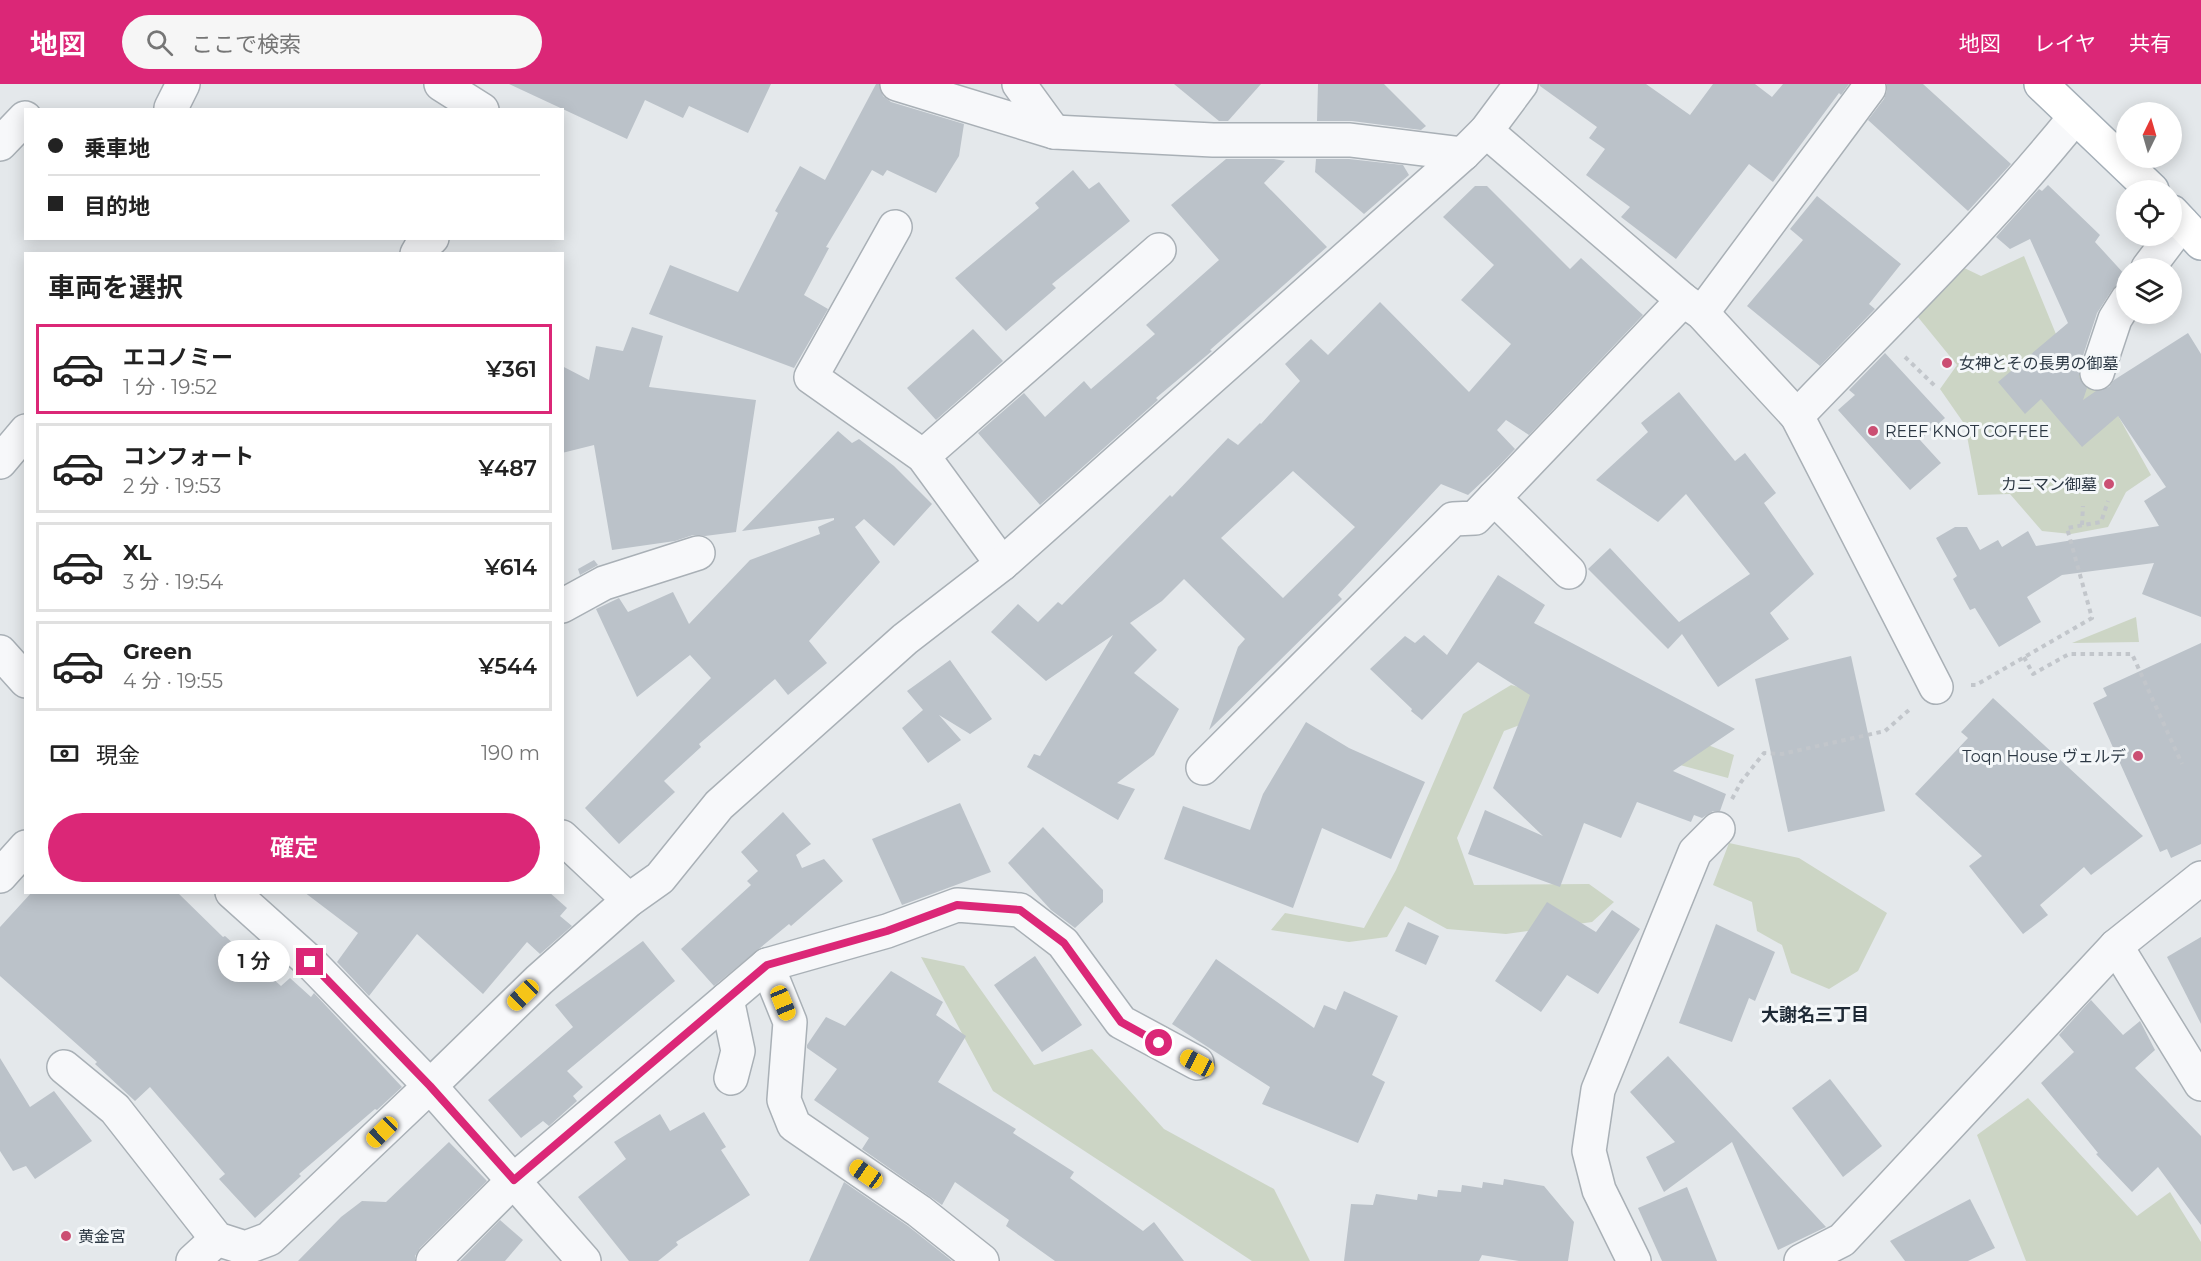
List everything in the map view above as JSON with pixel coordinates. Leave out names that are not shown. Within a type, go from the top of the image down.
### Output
[{"type":"main road","points":[[2041,84],[2141,180]]},
{"type":"street","points":[[441,84],[479,108]]},
{"type":"street","points":[[897,84],[1054,132],[1213,140],[1350,140],[1463,154]]},
{"type":"street","points":[[1019,84],[1054,132]]},
{"type":"street","points":[[64,1067],[115,1109],[218,1239],[245,1248],[269,1239],[539,980],[629,900],[660,878],[718,806],[905,639],[1002,564],[1463,154],[1486,131],[1521,84]]},
{"type":"street","points":[[1203,768],[1453,519],[1475,518],[1693,306],[1869,88]]},
{"type":"street","points":[[1797,416],[1962,244],[2050,148],[2075,117]]},
{"type":"street","points":[[0,144],[24,119]]},
{"type":"street","points":[[1486,131],[1693,306],[1797,416],[1936,687]]},
{"type":"street","points":[[895,227],[811,377],[923,456],[1002,564]]},
{"type":"street","points":[[2160,258],[2191,231]]},
{"type":"street","points":[[923,456],[1160,250]]},
{"type":"street","points":[[2097,373],[2116,317]]},
{"type":"street","points":[[0,462],[24,433]]},
{"type":"street","points":[[1494,498],[1569,572]]},
{"type":"street","points":[[564,605],[604,583],[698,553]]},
{"type":"street","points":[[0,652],[24,679]]},
{"type":"street","points":[[1634,1261],[1599,1190],[1589,1151],[1598,1090],[1695,852],[1718,829]]},
{"type":"street","points":[[564,839],[629,900]]},
{"type":"street","points":[[0,876],[24,849]]},
{"type":"street","points":[[1801,1261],[1842,1240],[2116,946],[2201,878]]},
{"type":"street","points":[[233,894],[310,962],[430,1086],[584,1261]]},
{"type":"street","points":[[433,1261],[514,1180],[767,965],[887,931],[957,905],[1020,910],[1064,943],[1121,1022],[1197,1063]]},
{"type":"street","points":[[2116,946],[2201,1084]]},
{"type":"street","points":[[767,965],[790,1022],[784,1100],[794,1125],[920,1211],[982,1261]]},
{"type":"street","points":[[727,999],[738,1051],[731,1078]]},
{"type":"street","points":[[193,1261],[218,1239]]},
{"type":"path","points":[[1718,829],[1741,782],[1764,753],[1782,754],[1885,731],[1936,687],[1976,685],[2092,618],[2067,528],[2101,522],[2108,501]]},
{"type":"path","points":[[2082,525],[2083,506]]},
{"type":"path","points":[[2024,657],[2033,674],[2069,654],[2132,654],[2182,764]]},
{"type":"green space","points":[[2024,256],[2058,339],[2101,385],[2151,475],[2126,492],[2108,527],[2071,534],[2042,531],[2010,494],[1978,495],[1965,425],[1940,389],[1957,365],[1913,311],[1958,265],[1981,276]]},
{"type":"green space","points":[[2136,617],[2139,642],[2072,643]]},
{"type":"green space","points":[[1511,685],[1640,719],[1734,755],[1728,778],[1525,723],[1504,731],[1457,838],[1474,885],[1589,884],[1614,902],[1592,922],[1506,934],[1447,929],[1405,906],[1387,937],[1349,942],[1271,930],[1285,913],[1364,928],[1396,870],[1463,714]]},
{"type":"green space","points":[[1729,843],[1799,858],[1887,913],[1858,971],[1829,989],[1791,973],[1782,945],[1757,931],[1752,902],[1713,885]]},
{"type":"green space","points":[[921,957],[964,966],[1034,1065],[1092,1049],[1164,1129],[1274,1189],[1310,1261],[1252,1261],[993,1091]]},
{"type":"green space","points":[[2028,1098],[2137,1216],[2170,1192],[2201,1242],[2201,1261],[2026,1261],[1977,1135]]},
{"type":"building","points":[[509,84],[771,84],[748,133],[689,106],[683,118],[645,100],[627,139]]},
{"type":"building","points":[[876,84],[879,84],[883,96],[891,102],[964,124],[959,156],[936,193],[887,170],[883,176],[872,170],[826,247],[829,248],[804,295],[828,309],[794,368],[649,314],[670,265],[738,292],[778,213],[775,211],[800,166],[825,180]]},
{"type":"building","points":[[1174,84],[1261,84],[1228,121],[1219,121]]},
{"type":"building","points":[[1318,84],[1384,84],[1426,126],[1421,130],[1352,121],[1317,121]]},
{"type":"building","points":[[1539,84],[1646,84],[1690,115],[1713,84],[1755,84],[1772,97],[1783,84],[1849,84],[1841,95],[1839,93],[1773,182],[1749,164],[1676,259],[1621,217],[1630,207],[1586,175],[1605,149],[1589,138],[1597,127]]},
{"type":"building","points":[[1887,84],[1923,84],[2011,164],[1968,211],[1868,120],[1884,99]]},
{"type":"building","points":[[1226,159],[1285,161],[1264,183],[1327,247],[1210,350],[1212,351],[1156,398],[1158,400],[1040,505],[978,433],[1024,393],[1045,417],[1084,381],[1091,389],[1155,334],[1146,325],[1219,260],[1171,205]]},
{"type":"building","points":[[1316,159],[1349,159],[1403,165],[1409,175],[1364,214],[1315,172]]},
{"type":"building","points":[[1073,170],[1089,189],[1099,182],[1130,221],[1052,284],[1056,288],[1006,331],[955,278],[1039,208],[1035,203]]},
{"type":"building","points":[[2048,185],[2100,235],[2095,242],[2116,265],[2116,286],[2097,313],[2079,368],[2079,377],[2087,388],[2083,400],[2096,391],[2109,387],[2114,380],[2188,333],[2201,354],[2201,617],[2142,594],[2154,563],[2062,575],[2027,597],[2041,622],[1999,647],[1975,608],[1970,610],[1953,579],[1957,576],[1936,538],[1955,527],[1967,527],[1980,550],[1998,540],[2002,547],[2028,531],[2036,546],[2159,526],[2144,501],[2166,487],[2118,416],[2082,447],[2041,399],[2025,414],[1998,382],[2068,323],[2030,239],[2010,249],[1996,237],[2039,189],[2042,191]]},
{"type":"building","points":[[1475,186],[1487,186],[1570,269],[1581,258],[1643,315],[1529,435],[1506,420],[1497,430],[1515,449],[1499,466],[1468,495],[1441,484],[1338,595],[1342,599],[1209,730],[1238,647],[1245,639],[1184,579],[1162,601],[1130,623],[1157,650],[1134,673],[1179,709],[1154,755],[1117,783],[1135,789],[1118,820],[1027,767],[1034,754],[1040,756],[1113,635],[1046,681],[991,632],[1018,604],[1038,622],[1058,602],[1062,605],[1170,495],[1172,497],[1228,438],[1238,445],[1261,424],[1300,381],[1285,364],[1311,339],[1328,355],[1380,302],[1469,392],[1511,344],[1461,300],[1494,265],[1443,217]],"holes":[[[1293,471],[1355,527],[1283,598],[1221,538]]]},
{"type":"building","points":[[1817,196],[1901,264],[1869,304],[1875,309],[1820,366],[1747,306],[1803,240],[1790,229]]},
{"type":"building","points":[[632,327],[663,336],[649,387],[756,400],[736,532],[705,536],[693,535],[675,541],[612,550],[594,445],[564,452],[564,367],[589,380],[596,346],[623,351]]},
{"type":"building","points":[[973,329],[1003,361],[936,420],[907,388]]},
{"type":"building","points":[[1885,353],[1945,418],[1920,440],[1941,463],[1910,490],[1838,410],[1855,395],[1849,390]]},
{"type":"building","points":[[1679,392],[1735,461],[1745,453],[1776,493],[1764,503],[1814,574],[1770,613],[1789,639],[1718,687],[1682,634],[1668,649],[1588,569],[1610,548],[1679,622],[1750,574],[1686,494],[1658,522],[1596,480],[1648,432],[1641,423]]},
{"type":"building","points":[[838,431],[852,443],[859,439],[894,466],[932,504],[894,546],[864,519],[855,527],[880,562],[809,641],[827,663],[788,695],[775,679],[699,744],[701,747],[664,781],[675,792],[619,844],[585,808],[711,678],[690,655],[637,697],[596,609],[619,598],[628,612],[673,592],[689,624],[750,560],[820,534],[818,527],[834,518],[742,531]]},
{"type":"building","points":[[594,560],[598,565],[580,575],[578,569]]},
{"type":"building","points":[[1498,575],[1545,605],[1534,623],[1735,729],[1673,771],[1726,794],[1720,811],[1713,811],[1702,818],[1694,815],[1691,822],[1637,802],[1621,838],[1584,823],[1560,887],[1468,854],[1485,810],[1543,836],[1493,788],[1530,695],[1478,662],[1422,720],[1370,669],[1405,636],[1415,643],[1424,635],[1447,655]]},
{"type":"building","name":"Toqn House ヴェルデ","points":[[2201,643],[2201,844],[2171,858],[2167,849],[2160,852],[2093,703],[2107,696],[2103,688]]},
{"type":"building","points":[[1851,656],[1885,811],[1788,832],[1755,679]]},
{"type":"building","points":[[950,660],[992,719],[970,734],[939,715],[961,740],[928,763],[902,728],[923,710],[907,691]]},
{"type":"building","points":[[1993,698],[2143,836],[2091,875],[2084,867],[2040,905],[2048,915],[2023,934],[1969,866],[1982,856],[1915,794],[1968,738],[1961,732]]},
{"type":"building","points":[[1306,722],[1349,748],[1425,782],[1391,859],[1322,828],[1293,908],[1164,859],[1183,806],[1250,830],[1263,794]]},
{"type":"building","points":[[960,803],[991,872],[902,905],[872,839]]},
{"type":"building","points":[[783,812],[811,844],[796,855],[802,868],[824,859],[843,881],[791,926],[789,924],[714,986],[681,949],[751,885],[747,881],[758,871],[741,852]]},
{"type":"building","points":[[1043,827],[1103,890],[1103,902],[1075,928],[1051,910],[1008,863]]},
{"type":"building","points":[[30,894],[179,894],[223,937],[225,936],[281,986],[290,978],[311,997],[314,993],[402,1087],[299,1174],[301,1176],[255,1218],[219,1179],[225,1174],[150,1087],[135,1101],[95,1064],[97,1062],[0,976],[0,927]]},
{"type":"building","points":[[307,894],[551,894],[567,908],[560,916],[572,926],[540,954],[527,942],[483,994],[417,934],[369,996],[337,962],[358,933]]},
{"type":"building","points":[[1547,902],[1596,932],[1612,910],[1640,929],[1598,994],[1567,975],[1541,1012],[1495,981]]},
{"type":"building","points":[[1408,922],[1439,936],[1426,965],[1395,951]]},
{"type":"building","points":[[1716,924],[1775,952],[1755,1001],[1749,998],[1732,1042],[1679,1023]]},
{"type":"building","points":[[2201,937],[2201,1024],[2167,957]]},
{"type":"building","points":[[643,941],[675,981],[567,1071],[583,1087],[573,1096],[577,1101],[549,1126],[543,1121],[521,1138],[488,1100],[573,1027],[555,1005]]},
{"type":"building","points":[[1035,956],[1082,1025],[1042,1052],[994,985]]},
{"type":"building","points":[[1216,959],[1314,1028],[1324,1005],[1336,1010],[1344,991],[1398,1016],[1372,1075],[1385,1082],[1358,1143],[1262,1104],[1270,1087],[1172,1024]]},
{"type":"building","points":[[891,971],[943,1002],[936,1015],[966,1036],[938,1082],[1016,1129],[1013,1133],[1074,1172],[1070,1178],[1143,1231],[1154,1222],[1184,1261],[1055,1261],[1006,1226],[1009,1220],[955,1182],[942,1205],[862,1149],[869,1138],[814,1100],[837,1069],[807,1048],[807,1045],[826,1017],[845,1026]]},
{"type":"building","points":[[2091,1000],[2123,1035],[2140,1021],[2155,1050],[2135,1068],[2201,1136],[2201,1225],[2158,1167],[2132,1192],[2096,1154],[2098,1153],[2041,1083],[2074,1052],[2059,1035]]},
{"type":"building","points":[[1668,1056],[1826,1227],[1778,1250],[1732,1142],[1664,1192],[1646,1157],[1675,1142],[1630,1092]]},
{"type":"building","points":[[0,1058],[30,1107],[54,1091],[92,1141],[35,1179],[26,1166],[13,1171],[0,1151]]},
{"type":"building","points":[[1830,1079],[1882,1146],[1843,1177],[1792,1108]]},
{"type":"building","points":[[704,1112],[726,1147],[721,1150],[750,1195],[676,1242],[678,1245],[658,1261],[629,1261],[578,1197],[626,1159],[614,1142],[660,1114],[670,1131]]},
{"type":"building","points":[[449,1142],[487,1181],[420,1248],[415,1261],[298,1261],[341,1217],[362,1201],[386,1202]]},
{"type":"building","points":[[1504,1179],[1544,1186],[1574,1222],[1568,1261],[1519,1261],[1482,1255],[1479,1261],[1344,1261],[1351,1204],[1373,1205],[1376,1194],[1417,1200],[1418,1194],[1437,1197],[1438,1190],[1461,1192],[1462,1185],[1482,1188],[1483,1182],[1503,1185]]},
{"type":"building","points":[[844,1182],[908,1226],[952,1261],[809,1261]]},
{"type":"building","points":[[1687,1187],[1717,1261],[1662,1261],[1638,1208]]},
{"type":"building","points":[[1970,1199],[1995,1248],[1968,1261],[1905,1261],[1890,1241]]},
{"type":"building","points":[[500,1220],[523,1240],[505,1261],[460,1261]]},
{"type":"place","name":"女神とその長男の御墓","points":[[1947,363]]},
{"type":"place","name":"REEF KNOT COFFEE","points":[[1873,431]]},
{"type":"place","name":"カニマン御墓","points":[[2109,484]]},
{"type":"place","name":"Toqn House ヴェルデ","points":[[2138,756]]},
{"type":"place","name":"黄金宮","points":[[66,1236]]},
{"type":"district","name":"大謝名三丁目","points":[[1815,1015]]},
{"type":"route","points":[[310,962],[430,1086],[514,1180],[767,965],[887,931],[957,905],[1020,910],[1064,943],[1121,1022],[1159,1043]]}]
